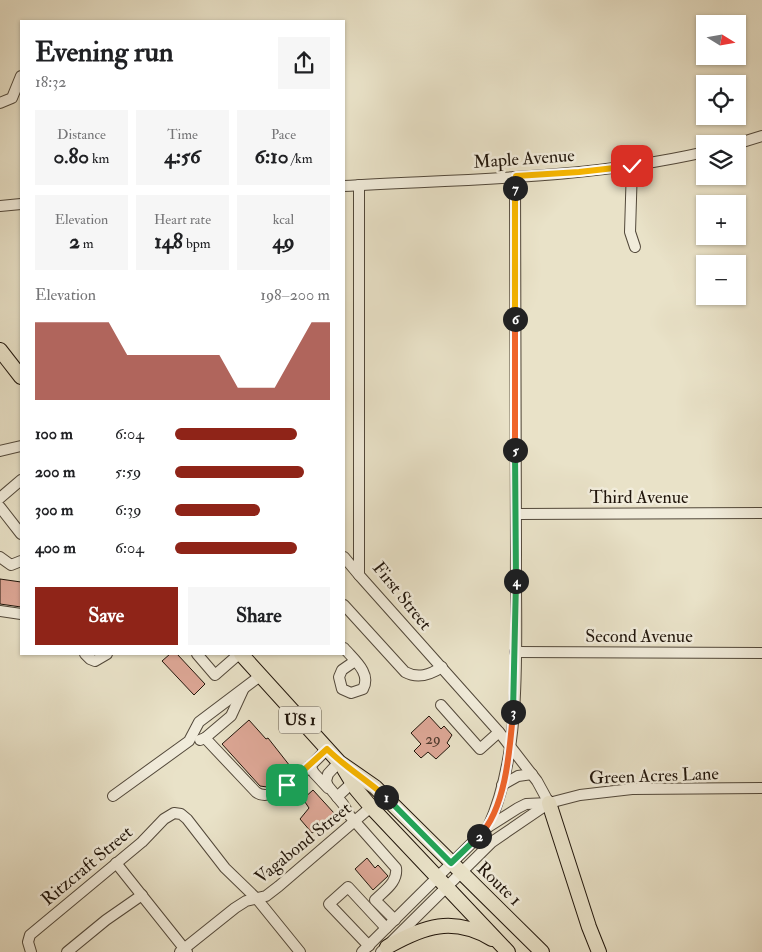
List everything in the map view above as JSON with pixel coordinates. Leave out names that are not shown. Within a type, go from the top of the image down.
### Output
[{"type":"main road","points":[[0,350],[20,376]]},
{"type":"main road","name":"Route 1","points":[[241,655],[340,762],[375,787],[542,952]]},
{"type":"main road","name":"Route 1","points":[[340,762],[352,783],[372,808],[504,948]]},
{"type":"main road","points":[[549,802],[589,927],[599,952]]},
{"type":"main road","points":[[384,949],[419,930],[444,926],[473,930],[504,948]]},
{"type":"street","points":[[0,103],[12,98],[20,78]]},
{"type":"street","points":[[746,141],[762,136]]},
{"type":"street","name":"Maple Avenue","points":[[345,186],[579,172],[632,166],[696,154]]},
{"type":"street","points":[[632,166],[630,232],[635,247]]},
{"type":"street","points":[[488,827],[502,785],[510,744],[513,713],[516,514],[516,176]]},
{"type":"street","name":"First Street","points":[[359,185],[360,575],[510,744],[532,774],[549,802]]},
{"type":"street","points":[[0,206],[20,204]]},
{"type":"street","points":[[0,451],[20,446]]},
{"type":"street","points":[[0,498],[20,481]]},
{"type":"street","points":[[0,507],[20,533]]},
{"type":"street","name":"Third Avenue","points":[[516,514],[762,514]]},
{"type":"street","points":[[0,557],[10,564],[20,561]]},
{"type":"street","points":[[345,558],[360,575]]},
{"type":"street","points":[[345,608],[405,672],[416,677],[425,676],[442,668]]},
{"type":"street","points":[[0,611],[20,614]]},
{"type":"street","points":[[345,649],[355,661]]},
{"type":"street","name":"Second Avenue","points":[[515,652],[762,653]]},
{"type":"street","points":[[86,655],[95,661],[105,655]]},
{"type":"street","points":[[198,655],[215,675],[239,655]]},
{"type":"street","points":[[113,796],[189,741],[200,722],[235,693],[243,690],[260,676]]},
{"type":"street","points":[[189,741],[205,738],[231,716],[243,690]]},
{"type":"street","points":[[441,705],[480,749],[499,732]]},
{"type":"street","points":[[205,738],[259,794],[266,796],[276,793],[310,766],[327,749]]},
{"type":"street","points":[[334,794],[326,777],[340,762]]},
{"type":"street","points":[[310,766],[355,822],[396,868],[397,875],[394,880],[376,900],[395,920]]},
{"type":"street","points":[[502,785],[518,776],[532,774]]},
{"type":"street","points":[[334,794],[352,783]]},
{"type":"street","name":"Green Acres Lane","points":[[442,882],[456,868],[488,827],[518,808],[534,803],[632,789],[762,788]]},
{"type":"street","name":"Green Acres Lane","points":[[456,868],[504,832],[549,802]]},
{"type":"street","name":"Vagabond Street","points":[[184,951],[235,908],[246,901],[266,896],[372,808]]},
{"type":"street","name":"Ritzcraft Street","points":[[32,952],[28,942],[30,935],[142,842],[164,819],[178,813],[187,819],[225,868],[257,899]]},
{"type":"street","points":[[116,863],[184,951]]},
{"type":"street","points":[[386,928],[348,887],[329,904],[367,950],[386,928],[442,882]]},
{"type":"street","points":[[384,949],[442,882]]},
{"type":"street","points":[[67,952],[106,920],[142,895]]},
{"type":"street","points":[[257,899],[300,952]]},
{"type":"building","points":[[0,579],[20,582],[20,607],[0,604]]},
{"type":"building","points":[[169,655],[178,655],[205,684],[194,695],[162,661]]},
{"type":"building","points":[[429,716],[441,729],[444,726],[452,735],[447,743],[450,746],[436,759],[428,752],[421,758],[414,751],[421,744],[411,733]]},
{"type":"building","points":[[249,720],[266,739],[268,738],[290,766],[267,787],[260,786],[222,744]]},
{"type":"building","points":[[313,790],[334,813],[321,828],[312,833],[300,819],[309,808],[303,799]]},
{"type":"building","points":[[367,858],[375,868],[378,865],[388,876],[373,890],[355,869]]},
{"type":"route","points":[[287,785],[296,779],[327,749],[341,763],[375,787],[399,809],[451,863],[488,827],[502,785],[510,744],[513,713],[516,514],[516,176],[632,166]]}]
